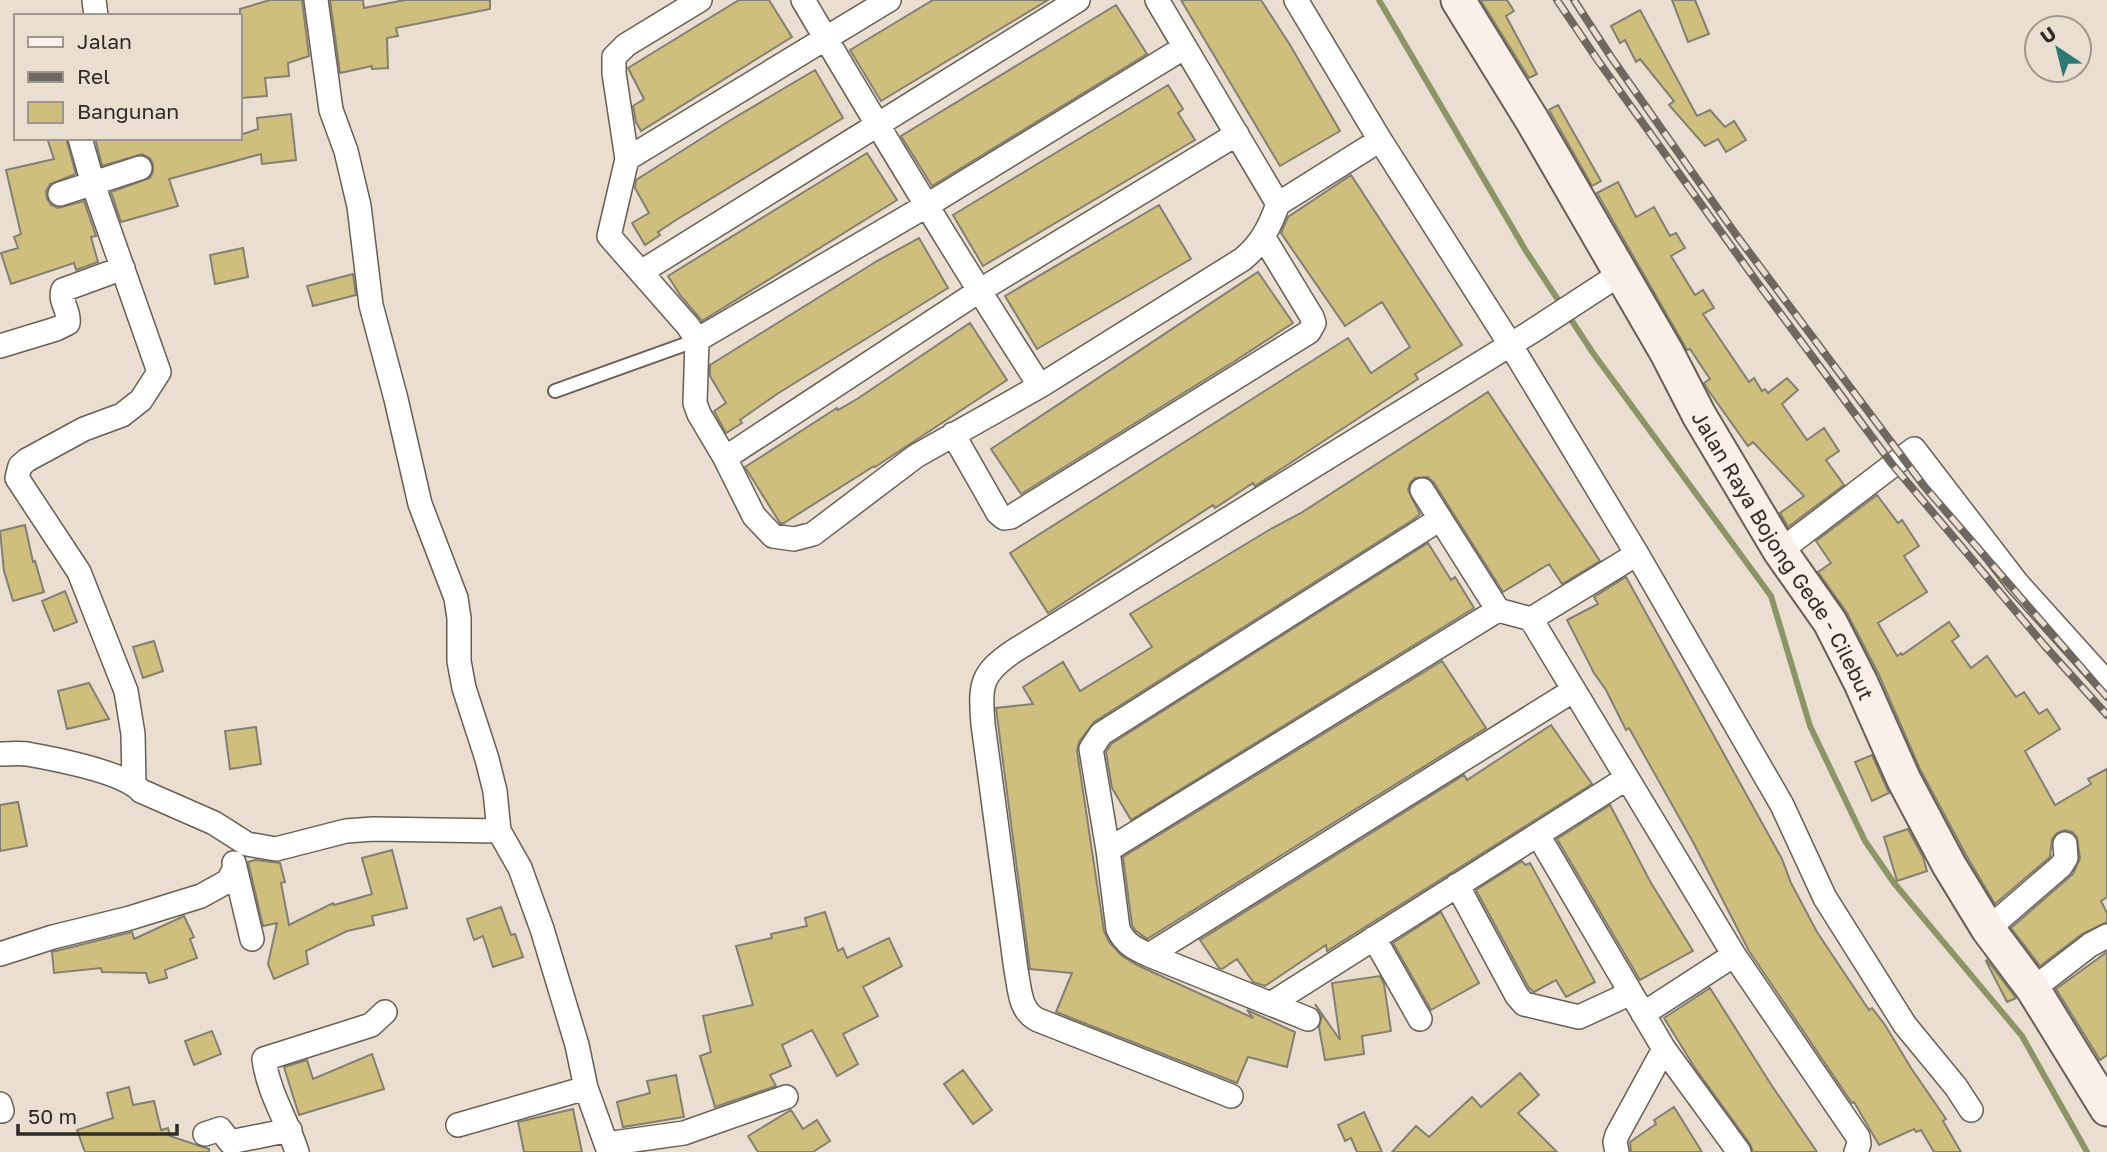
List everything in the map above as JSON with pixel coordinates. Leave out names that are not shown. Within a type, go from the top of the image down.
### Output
[{"type":"main road","name":"Jalan Raya Bojong Gede - Cilebut","points":[[1458,0],[1532,120],[1667,353],[1699,415],[1780,551],[1830,622],[1861,683],[1904,780],[1949,865],[1988,929],[2033,989],[2107,1109]]},
{"type":"street","points":[[316,0],[331,110],[346,151],[359,206],[371,305],[420,504],[456,598],[459,661],[464,688],[495,791],[499,831],[520,868],[542,929],[577,1045],[586,1088],[608,1148],[684,1133],[786,1097]]},
{"type":"street","points":[[803,0],[880,124],[926,206],[1040,386]]},
{"type":"street","points":[[626,159],[889,0]]},
{"type":"street","points":[[641,272],[1078,0]]},
{"type":"street","points":[[1157,0],[1278,204]]},
{"type":"street","points":[[1296,0],[1637,554],[1782,805],[1825,898],[1905,1025],[1956,1087],[1971,1110]]},
{"type":"street","points":[[691,3],[626,45],[614,57],[626,159],[609,236],[697,340],[695,403],[706,429],[725,458],[754,516],[773,536],[794,539],[813,534],[916,456],[1040,386],[1243,259],[1264,238],[1278,204],[1380,140]]},
{"type":"street","points":[[697,340],[926,206],[1185,47]]},
{"type":"street","points":[[725,458],[979,291],[1237,134]]},
{"type":"street","points":[[81,140],[93,184],[159,372],[141,400],[122,415],[84,429],[27,460],[20,466],[17,478],[79,572],[126,691],[133,734],[134,784]]},
{"type":"street","points":[[60,194],[140,169]]},
{"type":"street","points":[[953,434],[998,513],[1007,519],[1286,346],[1309,331],[1314,323],[1264,238]]},
{"type":"street","points":[[0,346],[56,330],[68,323],[69,317],[61,296],[63,290],[123,268]]},
{"type":"street","points":[[1231,1097],[1038,1020],[1025,1010],[1016,970],[983,724],[981,696],[985,677],[999,661],[1014,651],[1531,332],[1620,274]]},
{"type":"street","points":[[1780,551],[1914,449],[2017,583],[2107,683]]},
{"type":"street","points":[[1422,490],[1498,610],[1531,619],[1734,955],[1858,1137],[1856,1152]]},
{"type":"street","points":[[1308,1019],[1149,955],[1123,940],[1118,929],[1091,750],[1101,734],[1440,519]]},
{"type":"street","points":[[1531,619],[1637,554]]},
{"type":"street","points":[[1108,850],[1498,610]]},
{"type":"street","points":[[1149,955],[1574,690]]},
{"type":"street","points":[[0,754],[25,754],[93,769],[134,784],[141,791],[214,823],[247,844],[276,849],[346,831],[373,828],[499,831]]},
{"type":"street","points":[[1272,1003],[1627,778]]},
{"type":"street","points":[[231,835],[235,868],[252,939]]},
{"type":"street","points":[[1538,835],[1664,1049],[1739,1152]]},
{"type":"street","points":[[1988,929],[2061,866],[2066,858],[2064,844]]},
{"type":"street","points":[[0,954],[201,896],[228,881],[235,868]]},
{"type":"street","points":[[1457,885],[1517,996],[1524,1004],[1579,1017],[1631,993]]},
{"type":"street","points":[[2033,989],[2090,945],[2107,936]]},
{"type":"street","points":[[1374,938],[1420,1019]]},
{"type":"street","points":[[1643,1013],[1734,955]]},
{"type":"street","points":[[205,1133],[220,1129],[230,1142],[293,1141],[266,1077],[264,1059],[371,1026],[385,1012]]},
{"type":"street","points":[[1617,1152],[1617,1135],[1664,1049]]},
{"type":"street","points":[[458,1125],[586,1088]]},
{"type":"lane","points":[[555,391],[697,340]]},
{"type":"building","points":[[270,0],[302,0],[309,56],[288,63],[289,76],[265,78],[267,96],[242,98],[240,9]]},
{"type":"building","points":[[330,0],[363,0],[364,8],[405,0],[490,0],[490,9],[396,28],[398,36],[387,38],[388,68],[372,69],[372,66],[340,73]]},
{"type":"building","points":[[739,0],[769,0],[792,37],[641,131],[633,106],[644,99],[628,68]]},
{"type":"building","points":[[933,0],[1048,0],[881,101],[850,50]]},
{"type":"building","points":[[1181,0],[1261,0],[1340,131],[1280,166]]},
{"type":"building","points":[[1507,0],[1514,11],[1506,16],[1537,74],[1529,78],[1481,1]]},
{"type":"building","points":[[1672,0],[1695,0],[1709,34],[1688,42]]},
{"type":"building","points":[[1116,5],[1147,54],[932,186],[901,136]]},
{"type":"building","points":[[1640,10],[1697,116],[1710,110],[1725,127],[1734,121],[1746,140],[1726,152],[1718,139],[1705,146],[1669,105],[1674,101],[1640,59],[1636,62],[1625,40],[1620,43],[1611,26]]},
{"type":"building","points":[[815,70],[843,118],[676,220],[645,245],[632,223],[649,213],[635,188],[636,180]]},
{"type":"building","points":[[1168,85],[1183,109],[1178,113],[1195,140],[983,266],[953,215]]},
{"type":"building","points":[[1558,105],[1601,181],[1592,186],[1549,110]]},
{"type":"building","points":[[291,114],[296,160],[262,164],[261,154],[169,179],[178,206],[121,222],[111,192],[150,178],[153,164],[150,158],[142,154],[102,166],[96,140],[242,140],[242,134],[258,129],[257,118]]},
{"type":"building","points":[[48,140],[67,140],[76,174],[50,184],[46,192],[47,199],[51,205],[58,208],[84,201],[96,236],[91,237],[98,262],[76,270],[74,263],[11,284],[1,253],[18,248],[14,237],[21,234],[6,170],[54,159]]},
{"type":"building","points":[[867,153],[897,200],[702,321],[668,276]]},
{"type":"building","points":[[1351,175],[1462,345],[1415,374],[1418,379],[1272,475],[1255,486],[1253,483],[1215,508],[1213,505],[1048,613],[1010,553],[1348,338],[1371,373],[1410,347],[1382,302],[1345,326],[1281,233],[1288,217]]},
{"type":"building","points":[[1618,182],[1636,217],[1654,207],[1670,236],[1676,233],[1685,248],[1671,256],[1695,295],[1703,290],[1714,308],[1703,314],[1749,382],[1754,378],[1762,391],[1765,389],[1768,393],[1787,378],[1798,390],[1782,404],[1807,440],[1824,428],[1839,451],[1826,460],[1844,485],[1788,527],[1780,513],[1804,496],[1753,442],[1748,446],[1708,390],[1704,383],[1710,379],[1690,349],[1687,350],[1597,193]]},
{"type":"building","points":[[1159,205],[1191,259],[1037,349],[1005,296]]},
{"type":"building","points":[[919,238],[948,288],[777,394],[726,433],[714,411],[726,403],[710,376],[710,365],[877,261]]},
{"type":"building","points":[[243,248],[248,277],[215,284],[210,255]]},
{"type":"building","points":[[1258,272],[1293,323],[1021,494],[991,449]]},
{"type":"building","points":[[353,274],[356,295],[313,306],[307,286]]},
{"type":"building","points":[[970,323],[1007,380],[875,467],[780,523],[745,467],[837,408],[838,410],[857,399]]},
{"type":"building","points":[[1488,392],[1600,561],[1562,584],[1549,564],[1503,592],[1434,483],[1428,477],[1415,478],[1408,490],[1420,514],[1414,519],[1094,722],[1079,742],[1077,751],[1104,931],[1109,942],[1122,956],[1137,965],[1253,1018],[1247,1010],[1295,1032],[1287,1067],[1248,1057],[1237,1083],[1056,1012],[1072,973],[1030,969],[996,708],[1033,704],[1023,687],[1063,662],[1080,691],[1152,647],[1130,614],[1301,513]]},
{"type":"building","points":[[1877,495],[1898,523],[1902,520],[1919,546],[1904,556],[1927,592],[1878,623],[1897,656],[1949,622],[1959,636],[1952,641],[1971,668],[1987,656],[2016,697],[2024,692],[2039,714],[2047,709],[2060,729],[2025,751],[2055,805],[2091,784],[2088,779],[2107,769],[2107,897],[2101,901],[2107,913],[2107,922],[2082,934],[2040,966],[2011,928],[2073,874],[2080,858],[2077,837],[2065,830],[2057,833],[2052,839],[2050,857],[1995,904],[1920,769],[1879,675],[1847,613],[1818,572],[1831,563],[1816,541]]},
{"type":"building","points":[[25,525],[33,562],[35,561],[44,592],[13,601],[4,571],[0,531]]},
{"type":"building","points":[[1428,543],[1451,580],[1455,577],[1474,608],[1131,820],[1112,788],[1106,752],[1111,744]]},
{"type":"building","points":[[1626,577],[1782,859],[1791,883],[1817,932],[1869,1010],[1872,1008],[1885,1025],[1946,1119],[1943,1121],[1961,1152],[1934,1152],[1921,1130],[1916,1132],[1914,1129],[1879,1145],[1854,1102],[1852,1103],[1749,951],[1693,842],[1629,728],[1626,730],[1567,620],[1598,604],[1594,597]]},
{"type":"building","points":[[65,591],[77,622],[54,631],[42,601]]},
{"type":"building","points":[[154,641],[163,671],[143,678],[133,647]]},
{"type":"building","points":[[1442,661],[1486,728],[1147,939],[1135,930],[1132,925],[1123,857]]},
{"type":"building","points":[[89,683],[109,719],[67,729],[58,691]]},
{"type":"building","points":[[1551,725],[1592,784],[1327,951],[1326,945],[1265,986],[1253,982],[1237,959],[1222,969],[1219,968],[1200,940],[1464,775],[1467,780]]},
{"type":"building","points":[[256,727],[261,764],[230,769],[225,731]]},
{"type":"building","points":[[1872,755],[1889,793],[1872,801],[1855,762]]},
{"type":"building","points":[[18,802],[27,846],[0,851],[0,805]]},
{"type":"building","points":[[1610,805],[1651,883],[1693,951],[1640,980],[1557,839]]},
{"type":"building","points":[[1908,829],[1923,857],[1927,871],[1897,881],[1884,837]]},
{"type":"building","points":[[392,850],[407,908],[372,916],[374,925],[347,931],[306,951],[308,964],[274,979],[268,964],[277,923],[263,926],[248,862],[255,860],[280,863],[285,882],[281,883],[289,925],[333,903],[334,905],[372,894],[362,858]]},
{"type":"building","points":[[1522,861],[1525,865],[1530,863],[1595,982],[1566,997],[1556,980],[1534,992],[1529,988],[1476,890]]},
{"type":"building","points":[[501,907],[511,935],[515,934],[523,957],[493,967],[483,936],[474,940],[467,919]]},
{"type":"building","points":[[825,912],[838,951],[843,948],[847,958],[889,938],[902,966],[863,987],[878,1016],[843,1034],[858,1064],[837,1076],[812,1030],[782,1045],[791,1066],[770,1075],[776,1086],[715,1107],[700,1056],[711,1052],[703,1016],[753,1005],[736,946],[807,926],[805,918]]},
{"type":"building","points":[[1441,912],[1479,983],[1431,1010],[1393,943]]},
{"type":"building","points":[[184,916],[194,937],[190,939],[197,958],[165,970],[167,978],[149,983],[146,973],[102,972],[101,968],[54,973],[52,952],[132,932],[134,939]]},
{"type":"building","points":[[2107,952],[2107,1055],[2100,1060],[2056,989]]},
{"type":"building","points":[[1987,960],[2016,998],[2007,1002]]},
{"type":"building","points":[[1380,976],[1384,984],[1391,1031],[1362,1036],[1364,1054],[1325,1060],[1319,1027],[1322,1016],[1315,1004],[1340,1040],[1332,983]]},
{"type":"building","points":[[1710,988],[1817,1152],[1753,1152],[1695,1068],[1664,1018]]},
{"type":"building","points":[[212,1031],[221,1054],[194,1065],[185,1041]]},
{"type":"building","points":[[372,1054],[384,1089],[299,1115],[284,1067],[307,1060],[313,1079]]},
{"type":"building","points":[[963,1070],[992,1110],[973,1124],[944,1084]]},
{"type":"building","points":[[1520,1073],[1539,1095],[1518,1113],[1557,1152],[1392,1152],[1416,1126],[1429,1137],[1472,1097],[1481,1107]]},
{"type":"building","points":[[676,1075],[684,1117],[623,1127],[617,1102],[650,1093],[647,1081]]},
{"type":"building","points":[[129,1087],[133,1105],[154,1101],[161,1130],[168,1128],[170,1136],[209,1149],[209,1152],[85,1152],[77,1130],[113,1118],[107,1093]]},
{"type":"building","points":[[1674,1107],[1702,1152],[1631,1152],[1630,1142],[1656,1124],[1654,1120]]},
{"type":"building","points":[[573,1109],[582,1152],[524,1152],[518,1122]]},
{"type":"building","points":[[791,1110],[803,1129],[817,1120],[830,1141],[813,1152],[758,1152],[748,1136]]},
{"type":"building","points":[[1364,1112],[1382,1152],[1357,1152],[1351,1138],[1345,1141],[1338,1125]]},
{"type":"waterway","points":[[1379,0],[1526,251],[1593,353],[1771,596],[1810,726],[1865,841],[1894,883],[2022,1036],[2087,1152]]},
{"type":"railway","points":[[1557,0],[1757,282],[1892,464],[2044,645],[2107,715]]},
{"type":"railway","points":[[1574,0],[1737,236],[1924,486],[2107,697]]}]
